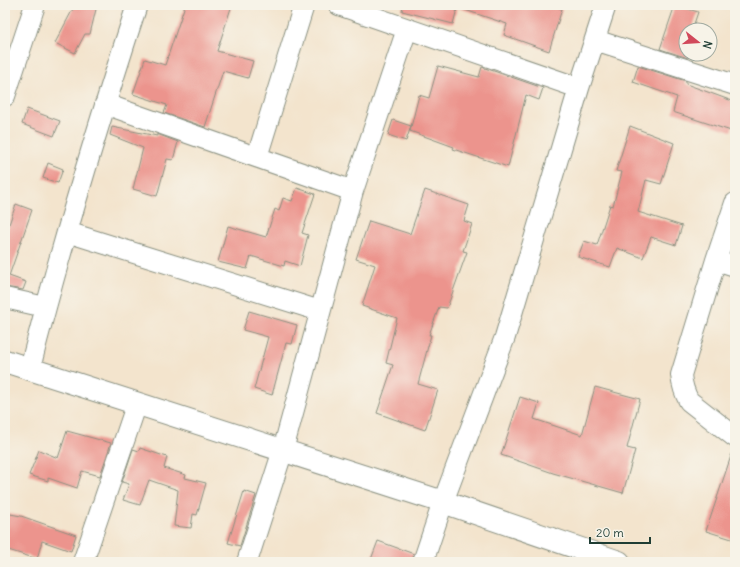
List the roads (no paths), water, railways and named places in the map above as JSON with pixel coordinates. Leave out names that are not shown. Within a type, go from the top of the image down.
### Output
[{"type":"highway","points":[[5,361],[137,402],[443,502],[593,558],[619,562]]},
{"type":"street","points":[[5,96],[36,5]]},
{"type":"street","points":[[30,368],[45,307],[67,232],[105,104],[137,5]]},
{"type":"street","points":[[257,157],[304,5]]},
{"type":"street","points":[[340,5],[579,88]]},
{"type":"street","points":[[423,562],[443,502],[505,337],[579,88],[606,5]]},
{"type":"street","points":[[247,562],[283,450],[352,191],[407,29]]},
{"type":"street","points":[[595,40],[735,85]]},
{"type":"street","points":[[105,104],[352,191]]},
{"type":"street","points":[[735,203],[681,375],[682,385],[689,401],[735,438]]},
{"type":"street","points":[[67,232],[320,311]]},
{"type":"street","points":[[716,260],[735,266]]},
{"type":"street","points":[[5,298],[45,307]]},
{"type":"street","points":[[83,562],[137,402]]}]
